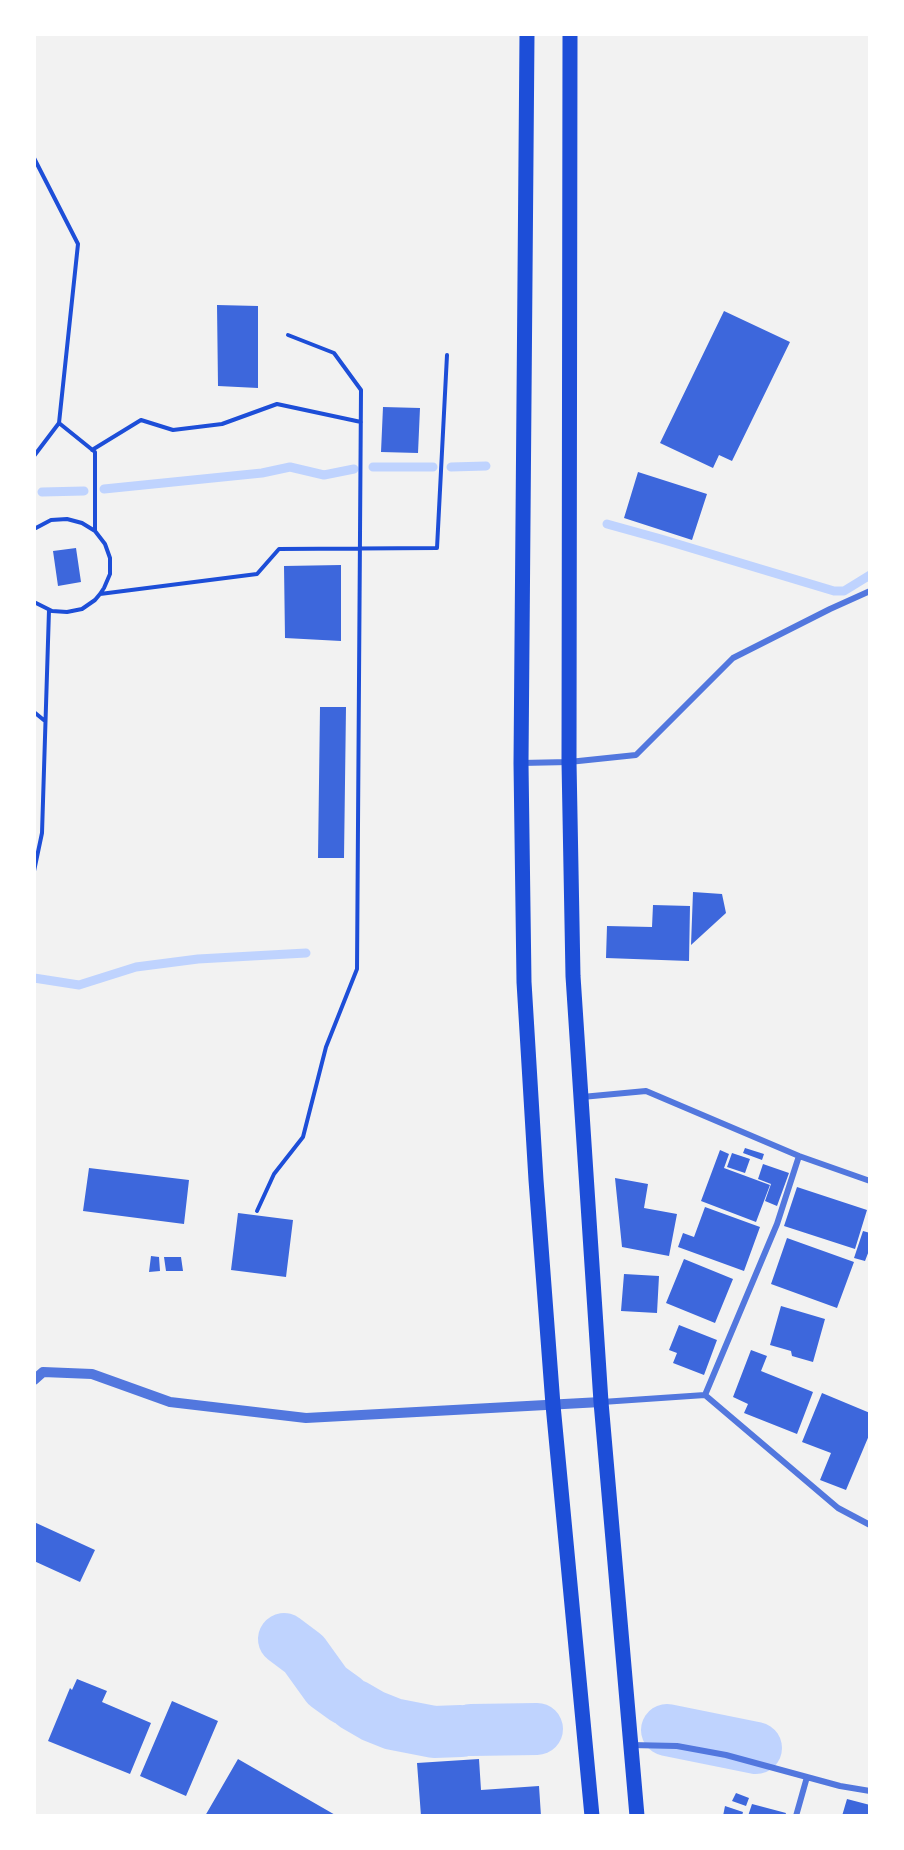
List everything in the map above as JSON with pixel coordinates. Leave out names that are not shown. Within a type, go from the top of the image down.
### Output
[{"type":"main road","points":[[527,34],[521,763],[524,982],[553,1406],[592,1815]]},
{"type":"main road","points":[[570,34],[569,762],[573,976],[602,1402],[638,1815]]},
{"type":"street","points":[[521,763],[569,762],[636,755],[733,658],[870,591]]},
{"type":"street","points":[[580,1097],[646,1091],[799,1156],[870,1181]]},
{"type":"street","points":[[705,1395],[777,1224],[799,1156]]},
{"type":"street","points":[[34,1380],[43,1371],[92,1374],[170,1402],[306,1418],[553,1406],[705,1395],[838,1508],[870,1525]]},
{"type":"street","points":[[631,1745],[677,1746],[726,1755],[870,1791]]},
{"type":"street","points":[[796,1815],[807,1777]]},
{"type":"path","points":[[34,158],[78,244],[59,423],[34,456]]},
{"type":"path","points":[[257,1211],[274,1174],[303,1137],[326,1047],[357,969],[361,390],[334,353],[288,335]]},
{"type":"path","points":[[100,594],[257,574],[279,549],[436,548],[447,355]]},
{"type":"path","points":[[92,450],[141,420],[173,430],[222,424],[277,404],[361,422]]},
{"type":"path","points":[[59,423],[95,452],[95,531]]},
{"type":"path","points":[[34,529],[51,520],[67,519],[82,523],[95,531],[105,544],[110,558],[110,574],[104,588],[95,600],[82,609],[67,612],[49,610],[34,602]]},
{"type":"path","points":[[34,871],[42,833],[49,610]]},
{"type":"path","points":[[34,712],[46,721]]},
{"type":"building","points":[[217,305],[258,306],[258,388],[218,386]]},
{"type":"building","points":[[724,311],[790,342],[732,461],[719,455],[713,468],[660,443]]},
{"type":"building","points":[[383,407],[420,408],[418,453],[381,452]]},
{"type":"building","points":[[638,472],[707,494],[692,540],[624,518]]},
{"type":"building","points":[[76,548],[81,582],[58,586],[53,551]]},
{"type":"building","points":[[341,565],[341,641],[285,638],[284,566]]},
{"type":"building","points":[[320,707],[346,707],[344,858],[318,858]]},
{"type":"building","points":[[693,892],[722,894],[726,913],[691,945]]},
{"type":"building","points":[[653,905],[690,906],[689,961],[606,958],[607,926],[652,927]]},
{"type":"building","points":[[745,1148],[764,1154],[762,1160],[743,1153]]},
{"type":"building","points":[[720,1150],[729,1154],[724,1168],[770,1185],[756,1222],[701,1201]]},
{"type":"building","points":[[732,1153],[750,1159],[745,1173],[727,1167]]},
{"type":"building","points":[[763,1164],[789,1173],[777,1206],[765,1201],[771,1184],[758,1179]]},
{"type":"building","points":[[89,1168],[189,1180],[184,1224],[83,1211]]},
{"type":"building","points":[[615,1178],[648,1184],[644,1208],[677,1214],[669,1256],[622,1247]]},
{"type":"building","points":[[797,1187],[867,1210],[855,1249],[784,1226]]},
{"type":"building","points":[[705,1207],[760,1227],[744,1271],[678,1247],[683,1233],[694,1237]]},
{"type":"building","points":[[238,1213],[293,1220],[286,1277],[231,1270]]},
{"type":"building","points":[[863,1231],[870,1233],[870,1248],[865,1261],[854,1258]]},
{"type":"building","points":[[787,1238],[854,1262],[837,1308],[771,1284]]},
{"type":"building","points":[[151,1256],[159,1257],[160,1271],[149,1272]]},
{"type":"building","points":[[164,1257],[181,1257],[183,1271],[166,1271]]},
{"type":"building","points":[[684,1259],[733,1279],[715,1323],[666,1303]]},
{"type":"building","points":[[624,1274],[659,1276],[657,1313],[621,1311]]},
{"type":"building","points":[[781,1306],[825,1319],[813,1362],[792,1356],[791,1351],[770,1345]]},
{"type":"building","points":[[679,1325],[717,1340],[704,1375],[673,1363],[677,1353],[669,1350]]},
{"type":"building","points":[[751,1350],[767,1356],[761,1371],[813,1392],[797,1434],[744,1413],[748,1404],[733,1397]]},
{"type":"building","points":[[822,1393],[870,1413],[870,1433],[846,1490],[820,1480],[831,1453],[802,1442]]},
{"type":"building","points":[[34,1522],[95,1550],[80,1582],[34,1561]]},
{"type":"building","points":[[77,1679],[107,1691],[102,1702],[151,1723],[130,1774],[48,1741],[70,1688],[72,1690]]},
{"type":"building","points":[[172,1701],[218,1721],[186,1796],[140,1776]]},
{"type":"building","points":[[238,1759],[337,1816],[205,1816]]},
{"type":"building","points":[[479,1759],[481,1790],[539,1786],[541,1816],[421,1816],[417,1763]]},
{"type":"building","points":[[736,1793],[749,1798],[746,1806],[732,1801]]},
{"type":"building","points":[[847,1799],[870,1805],[870,1816],[842,1816]]},
{"type":"building","points":[[752,1804],[786,1813],[785,1816],[748,1816]]},
{"type":"building","points":[[725,1806],[743,1812],[742,1816],[723,1816]]},
{"type":"waterway","points":[[451,467],[486,466]]},
{"type":"waterway","points":[[104,489],[262,473],[290,467],[324,475],[354,469]]},
{"type":"waterway","points":[[373,467],[433,467]]},
{"type":"waterway","points":[[42,492],[84,491]]},
{"type":"waterway","points":[[607,524],[834,591],[844,591],[870,575]]},
{"type":"waterway","points":[[34,978],[79,985],[136,967],[198,959],[306,953]]},
{"type":"waterway","points":[[284,1639],[304,1654],[327,1686],[345,1699]]},
{"type":"waterway","points":[[354,1705],[393,1724],[434,1732],[461,1731]]},
{"type":"waterway","points":[[471,1730],[537,1729]]},
{"type":"waterway","points":[[667,1730],[756,1748]]}]
